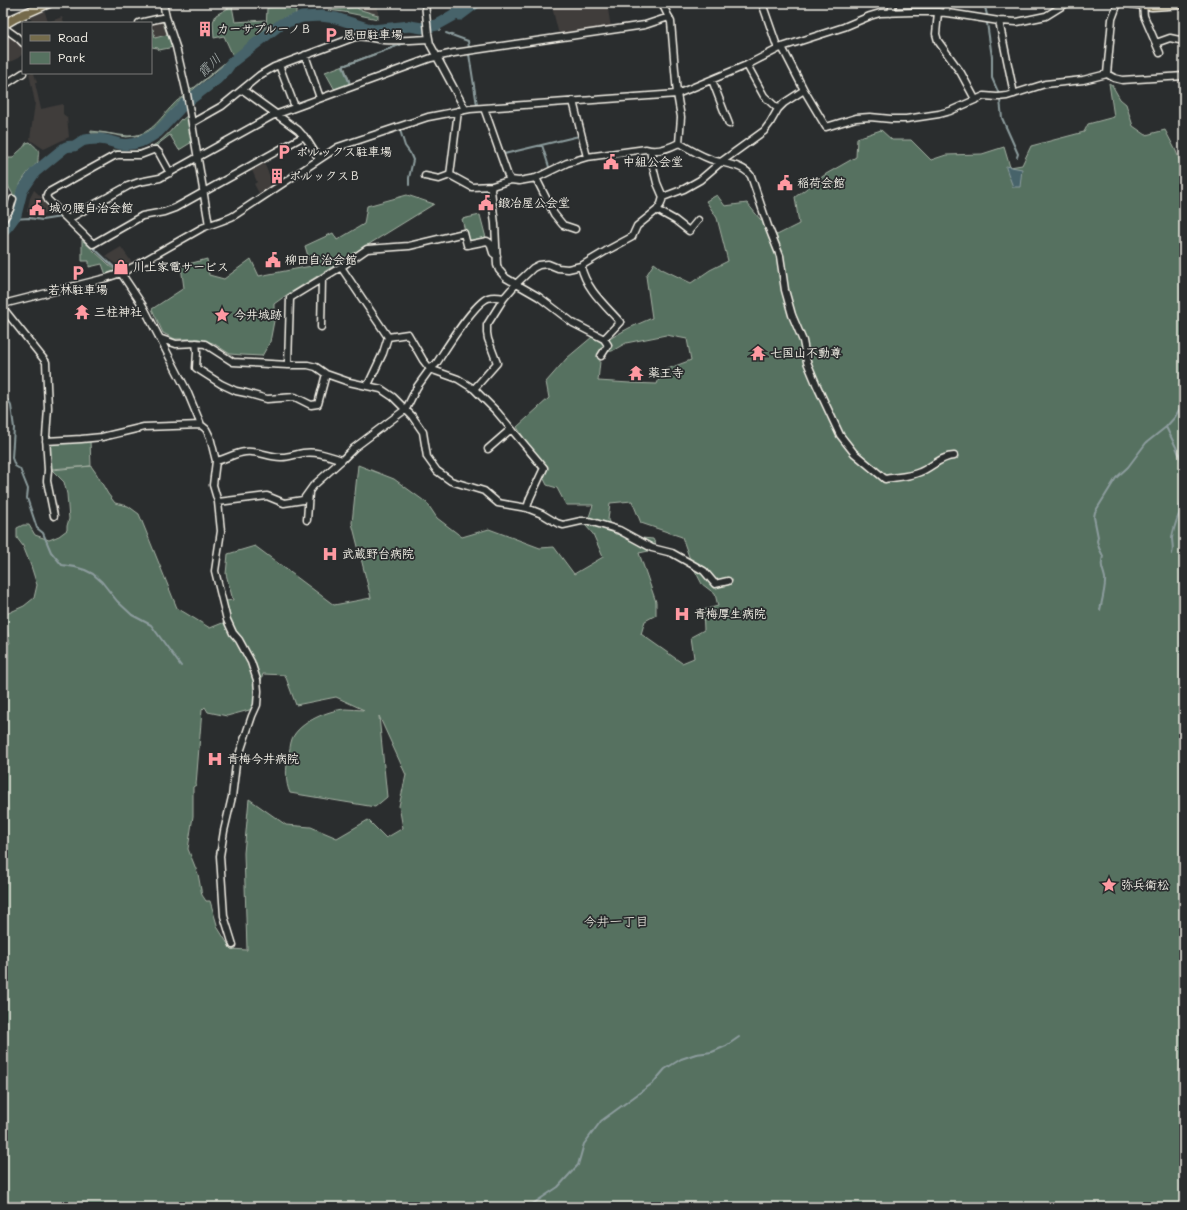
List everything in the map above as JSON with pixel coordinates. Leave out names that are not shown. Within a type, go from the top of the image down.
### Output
[{"type":"main road","points":[[3,26],[15,18],[49,3]]},
{"type":"main road","points":[[1131,3],[1143,5],[1184,4]]},
{"type":"street","points":[[163,3],[176,47],[187,94],[209,225]]},
{"type":"street","points":[[425,3],[428,36],[431,46],[465,109]]},
{"type":"street","points":[[662,3],[671,22],[677,94],[681,117],[679,143]]},
{"type":"street","points":[[762,3],[780,48],[826,127],[863,118],[906,119],[939,114],[953,110],[974,99],[984,96],[1003,97],[1045,84],[1083,80],[1107,74],[1122,80],[1184,76]]},
{"type":"street","points":[[891,12],[893,3]]},
{"type":"street","points":[[946,13],[947,3]]},
{"type":"street","points":[[3,304],[121,273],[209,225],[228,219],[235,215],[343,144],[419,119],[465,109],[677,94],[747,65],[780,48],[875,15],[891,12],[938,12],[999,21],[1020,22],[1051,14],[1067,3]]},
{"type":"street","points":[[1107,74],[1112,19],[1118,3]]},
{"type":"street","points":[[1143,5],[1144,16],[1160,54]]},
{"type":"street","points":[[938,12],[936,34],[938,41],[961,73],[974,99]]},
{"type":"street","points":[[144,22],[166,17]]},
{"type":"street","points":[[68,219],[128,186],[139,182],[157,180],[272,116],[436,56],[645,25],[669,17]]},
{"type":"street","points":[[999,21],[1014,94]]},
{"type":"street","points":[[3,26],[22,42]]},
{"type":"street","points":[[192,123],[222,106],[260,75],[279,65],[305,55],[357,36],[386,40],[409,40],[428,36]]},
{"type":"street","points":[[1156,43],[1170,38],[1184,41]]},
{"type":"street","points":[[305,55],[320,98]]},
{"type":"street","points":[[279,65],[295,107]]},
{"type":"street","points":[[747,65],[764,96],[778,109]]},
{"type":"street","points":[[3,86],[22,74]]},
{"type":"street","points":[[712,80],[729,124]]},
{"type":"street","points":[[242,90],[298,130],[304,136],[319,159]]},
{"type":"street","points":[[663,197],[684,189],[700,180],[721,162],[764,131],[778,109],[784,103],[804,90]]},
{"type":"street","points":[[573,102],[587,157]]},
{"type":"street","points":[[484,108],[508,176],[511,180]]},
{"type":"street","points":[[450,175],[458,110]]},
{"type":"street","points":[[170,173],[156,150],[140,155],[118,155],[48,193],[46,196],[48,200],[93,244],[142,216],[172,210],[304,136]]},
{"type":"street","points":[[425,176],[439,179],[450,175],[472,187],[492,186],[511,180],[519,181],[536,178],[567,163],[587,157],[646,149],[668,149],[679,143]]},
{"type":"street","points":[[679,143],[712,160],[748,172],[751,176],[780,256],[785,290],[792,315],[803,341],[807,362],[840,435],[854,452],[885,479],[907,476],[920,472],[947,457],[954,456]]},
{"type":"street","points":[[474,389],[497,363],[488,339],[487,325],[504,298],[516,284],[533,268],[539,265],[548,264],[558,268],[568,269],[581,266],[632,237],[637,226],[657,210],[663,197],[654,172],[650,150]]},
{"type":"street","points":[[536,178],[554,214],[563,225],[575,229]]},
{"type":"street","points":[[492,186],[491,190],[499,270],[506,278],[539,297],[573,323],[604,339],[608,345],[601,356]]},
{"type":"street","points":[[3,220],[8,213],[13,200]]},
{"type":"street","points":[[657,210],[675,220],[689,231],[698,220]]},
{"type":"street","points":[[288,365],[290,298],[341,267],[367,249],[409,246],[464,233],[467,244],[487,241],[490,243],[493,254],[497,256]]},
{"type":"street","points":[[581,266],[583,275],[590,288],[620,322],[604,339]]},
{"type":"street","points":[[341,267],[388,337]]},
{"type":"street","points":[[121,273],[143,306],[187,391],[201,424],[206,429],[210,437],[216,461],[213,484],[218,502],[220,536],[215,571],[227,620],[255,671],[258,691],[257,705],[236,764],[232,797],[220,856],[224,916],[233,945]]},
{"type":"street","points":[[321,327],[322,278]]},
{"type":"street","points":[[218,502],[267,496],[284,503],[303,500],[313,486],[354,448],[406,409],[430,368],[436,364],[459,328],[480,304],[488,298],[504,298]]},
{"type":"street","points":[[3,308],[46,362],[48,408],[46,441],[48,470],[47,481],[54,516]]},
{"type":"street","points":[[388,337],[408,334],[423,360],[430,368],[458,380],[474,389],[497,412],[544,468],[530,498],[528,508]]},
{"type":"street","points":[[368,385],[383,353],[388,337]]},
{"type":"street","points":[[159,338],[176,344],[205,344],[233,362],[308,365],[316,367],[326,374],[349,382],[381,389],[393,397],[406,409],[423,432],[427,457],[437,471],[451,481],[484,491],[498,503],[528,508],[557,523],[564,525],[581,521],[589,521],[619,530],[652,548],[672,553],[704,571],[715,584],[728,581]]},
{"type":"street","points":[[196,343],[196,368],[221,384],[236,391],[267,399],[295,397],[311,405],[318,404],[326,374]]},
{"type":"street","points":[[46,441],[102,437],[144,427],[201,424]]},
{"type":"street","points":[[488,449],[511,429]]},
{"type":"street","points":[[216,461],[248,451],[282,457],[315,452],[323,453],[342,460]]},
{"type":"street","points":[[307,520],[309,492]]},
{"type":"shaded area","points":[[358,3],[378,3],[378,15],[358,9]]},
{"type":"shaded area","points":[[551,3],[605,3],[608,9],[611,28],[559,35]]},
{"type":"shaded area","points":[[44,9],[48,22],[32,22],[29,15]]},
{"type":"shaded area","points":[[62,17],[64,22],[48,22]]},
{"type":"shaded area","points":[[162,20],[167,34],[155,38],[151,22]]},
{"type":"shaded area","points":[[4,29],[22,45],[22,55],[8,63],[3,64]]},
{"type":"shaded area","points":[[29,74],[34,74],[41,109],[63,104],[63,114],[67,117],[69,137],[44,149],[30,139],[35,103]]},
{"type":"shaded area","points":[[263,161],[274,185],[260,195],[254,184],[257,182],[251,168]]},
{"type":"shaded area","name":"城の腰自治会館","points":[[34,190],[53,208],[52,213],[40,214],[27,212],[30,198]]},
{"type":"shaded area","points":[[121,247],[133,264],[121,269],[106,256]]},
{"type":"green space","points":[[296,5],[296,14],[281,19],[266,30],[267,8]]},
{"type":"green space","points":[[232,6],[235,22],[265,20],[264,32],[189,93],[188,90],[195,87],[233,56],[224,36],[214,38],[213,22],[216,15]]},
{"type":"green space","points":[[358,7],[358,9],[378,15],[378,19],[328,10]]},
{"type":"green space","points":[[162,20],[166,21],[174,47],[159,50],[158,48],[152,47],[152,29],[155,38],[167,34]]},
{"type":"green space","points":[[401,44],[403,44],[344,66],[350,84],[335,90],[325,72]]},
{"type":"green space","points":[[1109,83],[1112,85],[1120,99],[1126,104],[1133,126],[1146,135],[1165,130],[1176,151],[1184,172],[1184,1207],[3,1207],[3,646],[10,643],[4,615],[24,606],[34,598],[37,585],[23,546],[17,538],[17,528],[23,525],[29,525],[35,535],[49,540],[59,536],[67,530],[69,519],[67,494],[64,482],[52,470],[91,466],[115,503],[128,506],[139,514],[177,608],[210,628],[225,622],[220,602],[233,600],[226,574],[228,554],[255,546],[334,605],[371,598],[352,523],[358,465],[394,479],[427,503],[437,518],[462,537],[489,529],[540,548],[554,547],[574,574],[603,557],[593,534],[586,526],[593,505],[566,505],[557,488],[547,485],[539,469],[526,453],[528,445],[517,427],[549,398],[546,382],[567,358],[592,337],[602,343],[629,328],[652,318],[646,276],[654,263],[662,269],[691,283],[710,270],[728,261],[717,218],[706,201],[717,195],[725,206],[747,203],[760,219],[777,235],[799,224],[795,197],[826,174],[856,157],[857,138],[881,130],[892,140],[911,140],[931,160],[946,155],[982,154],[1004,147],[1010,167],[1022,165],[1031,146],[1084,132],[1088,124],[1114,117]],"holes":[[[666,335],[687,339],[691,360],[662,371],[657,384],[598,381],[601,352],[612,351],[626,343]],[[632,501],[641,523],[682,537],[692,565],[702,584],[715,594],[718,606],[703,610],[704,630],[691,637],[694,658],[682,663],[641,634],[645,621],[656,615],[656,602],[639,553],[658,549],[653,539],[615,534],[608,520],[610,503]],[[263,674],[285,675],[296,705],[336,697],[364,710],[345,709],[323,714],[301,727],[291,741],[288,757],[286,775],[290,793],[375,807],[387,797],[379,716],[406,775],[399,806],[403,828],[386,838],[368,820],[337,838],[311,827],[286,825],[249,799],[244,853],[247,950],[231,949],[218,928],[210,901],[206,901],[202,895],[198,874],[188,849],[193,816],[193,787],[196,785],[202,710],[205,707],[208,712],[227,716],[253,709]]]},
{"type":"green space","points":[[185,95],[156,127],[143,135],[126,137],[105,133],[91,133],[91,131],[128,136],[143,133],[154,126],[176,102]]},
{"type":"green space","points":[[188,115],[192,142],[179,150],[170,135],[157,145],[142,152],[113,153],[113,150],[135,151],[152,146],[166,135],[181,119],[182,120]]},
{"type":"green space","points":[[30,142],[38,151],[38,162],[24,178],[15,198],[3,177],[3,159],[13,158],[26,143]]},
{"type":"green space","points":[[407,195],[434,204],[274,304],[274,321],[270,342],[262,356],[230,354],[213,343],[198,339],[175,339],[163,333],[152,309],[184,288],[181,266],[207,259],[209,275],[224,279],[251,259],[259,276],[311,266],[305,246],[333,233],[337,240],[364,224],[367,206]]},
{"type":"green space","points":[[480,215],[486,238],[468,243],[462,219]]},
{"type":"green space","points":[[82,240],[117,272],[106,275],[102,264],[89,267],[89,261],[82,261]]},
{"type":"green space","points":[[90,441],[91,466],[51,469],[48,445],[51,443]]},
{"type":"water","points":[[1006,166],[1022,169],[1020,187],[1013,187]]},
{"type":"waterway","name":"霞川","points":[[3,231],[16,215],[22,191],[35,172],[63,149],[74,146],[88,139],[101,139],[120,144],[130,144],[149,138],[158,132],[184,104],[217,79],[231,63],[281,24],[302,17],[321,16],[336,18],[373,30],[410,26],[422,28],[437,25],[456,13],[460,15],[476,3]]},
{"type":"waterway","points":[[984,3],[987,15]]},
{"type":"waterway","points":[[987,23],[992,57],[992,78],[999,94]]},
{"type":"waterway","name":"霞川","points":[[434,26],[440,30]]},
{"type":"waterway","points":[[446,33],[468,41],[469,48]]},
{"type":"waterway","points":[[349,82],[343,66],[402,43]]},
{"type":"waterway","points":[[469,54],[477,105]]},
{"type":"waterway","points":[[1000,100],[1002,118],[1018,154],[1017,157]]},
{"type":"waterway","points":[[400,130],[405,146],[413,160],[409,185]]},
{"type":"waterway","points":[[504,154],[579,136]]},
{"type":"waterway","points":[[542,145],[549,167]]},
{"type":"waterway","points":[[13,219],[29,218],[42,220],[61,217],[117,270]]},
{"type":"waterway","points":[[3,397],[9,401],[11,406],[14,428],[12,458],[15,466],[20,469],[28,489],[27,498],[37,528],[43,533],[51,552],[62,565],[75,567],[93,574],[102,582],[117,601],[132,615],[151,625],[181,666]]},
{"type":"waterway","points":[[1100,610],[1105,578],[1102,566],[1103,556],[1097,541],[1098,537],[1094,517],[1095,512],[1116,478],[1128,467],[1146,443],[1166,427],[1175,417],[1184,401]]},
{"type":"waterway","points":[[1166,427],[1184,466]]},
{"type":"waterway","points":[[1172,554],[1172,535],[1184,496]]},
{"type":"waterway","points":[[528,1207],[558,1187],[578,1165],[584,1144],[601,1121],[653,1083],[665,1069],[681,1059],[696,1054],[712,1052],[726,1046],[739,1037]]},
{"type":"place","name":"カーサプルーノＢ","points":[[205,29]]},
{"type":"place","name":"恩田駐車場","points":[[331,35]]},
{"type":"place","name":"ポルックス駐車場","points":[[284,152]]},
{"type":"place","name":"中組公会堂","points":[[611,162]]},
{"type":"place","name":"ポルックスＢ","points":[[277,176]]},
{"type":"place","name":"稲荷会館","points":[[785,183]]},
{"type":"place","name":"鍛冶屋公会堂","points":[[486,203]]},
{"type":"place","name":"城の腰自治会館","points":[[37,208]]},
{"type":"place","name":"柳田自治会館","points":[[273,260]]},
{"type":"place","name":"川上家電サービス","points":[[121,267]]},
{"type":"place","name":"若林駐車場","points":[[78,273]]},
{"type":"place","name":"三柱神社","points":[[82,312]]},
{"type":"place","name":"今井城跡","points":[[222,315]]},
{"type":"place","name":"七国山不動尊","points":[[758,353]]},
{"type":"place","name":"薬王寺","points":[[636,373]]},
{"type":"place","name":"武蔵野台病院","points":[[330,554]]},
{"type":"place","name":"青梅厚生病院","points":[[682,614]]},
{"type":"place","name":"青梅今井病院","points":[[215,759]]},
{"type":"place","name":"弥兵衛松","points":[[1109,885]]},
{"type":"district","name":"今井一丁目","points":[[616,921]]}]
